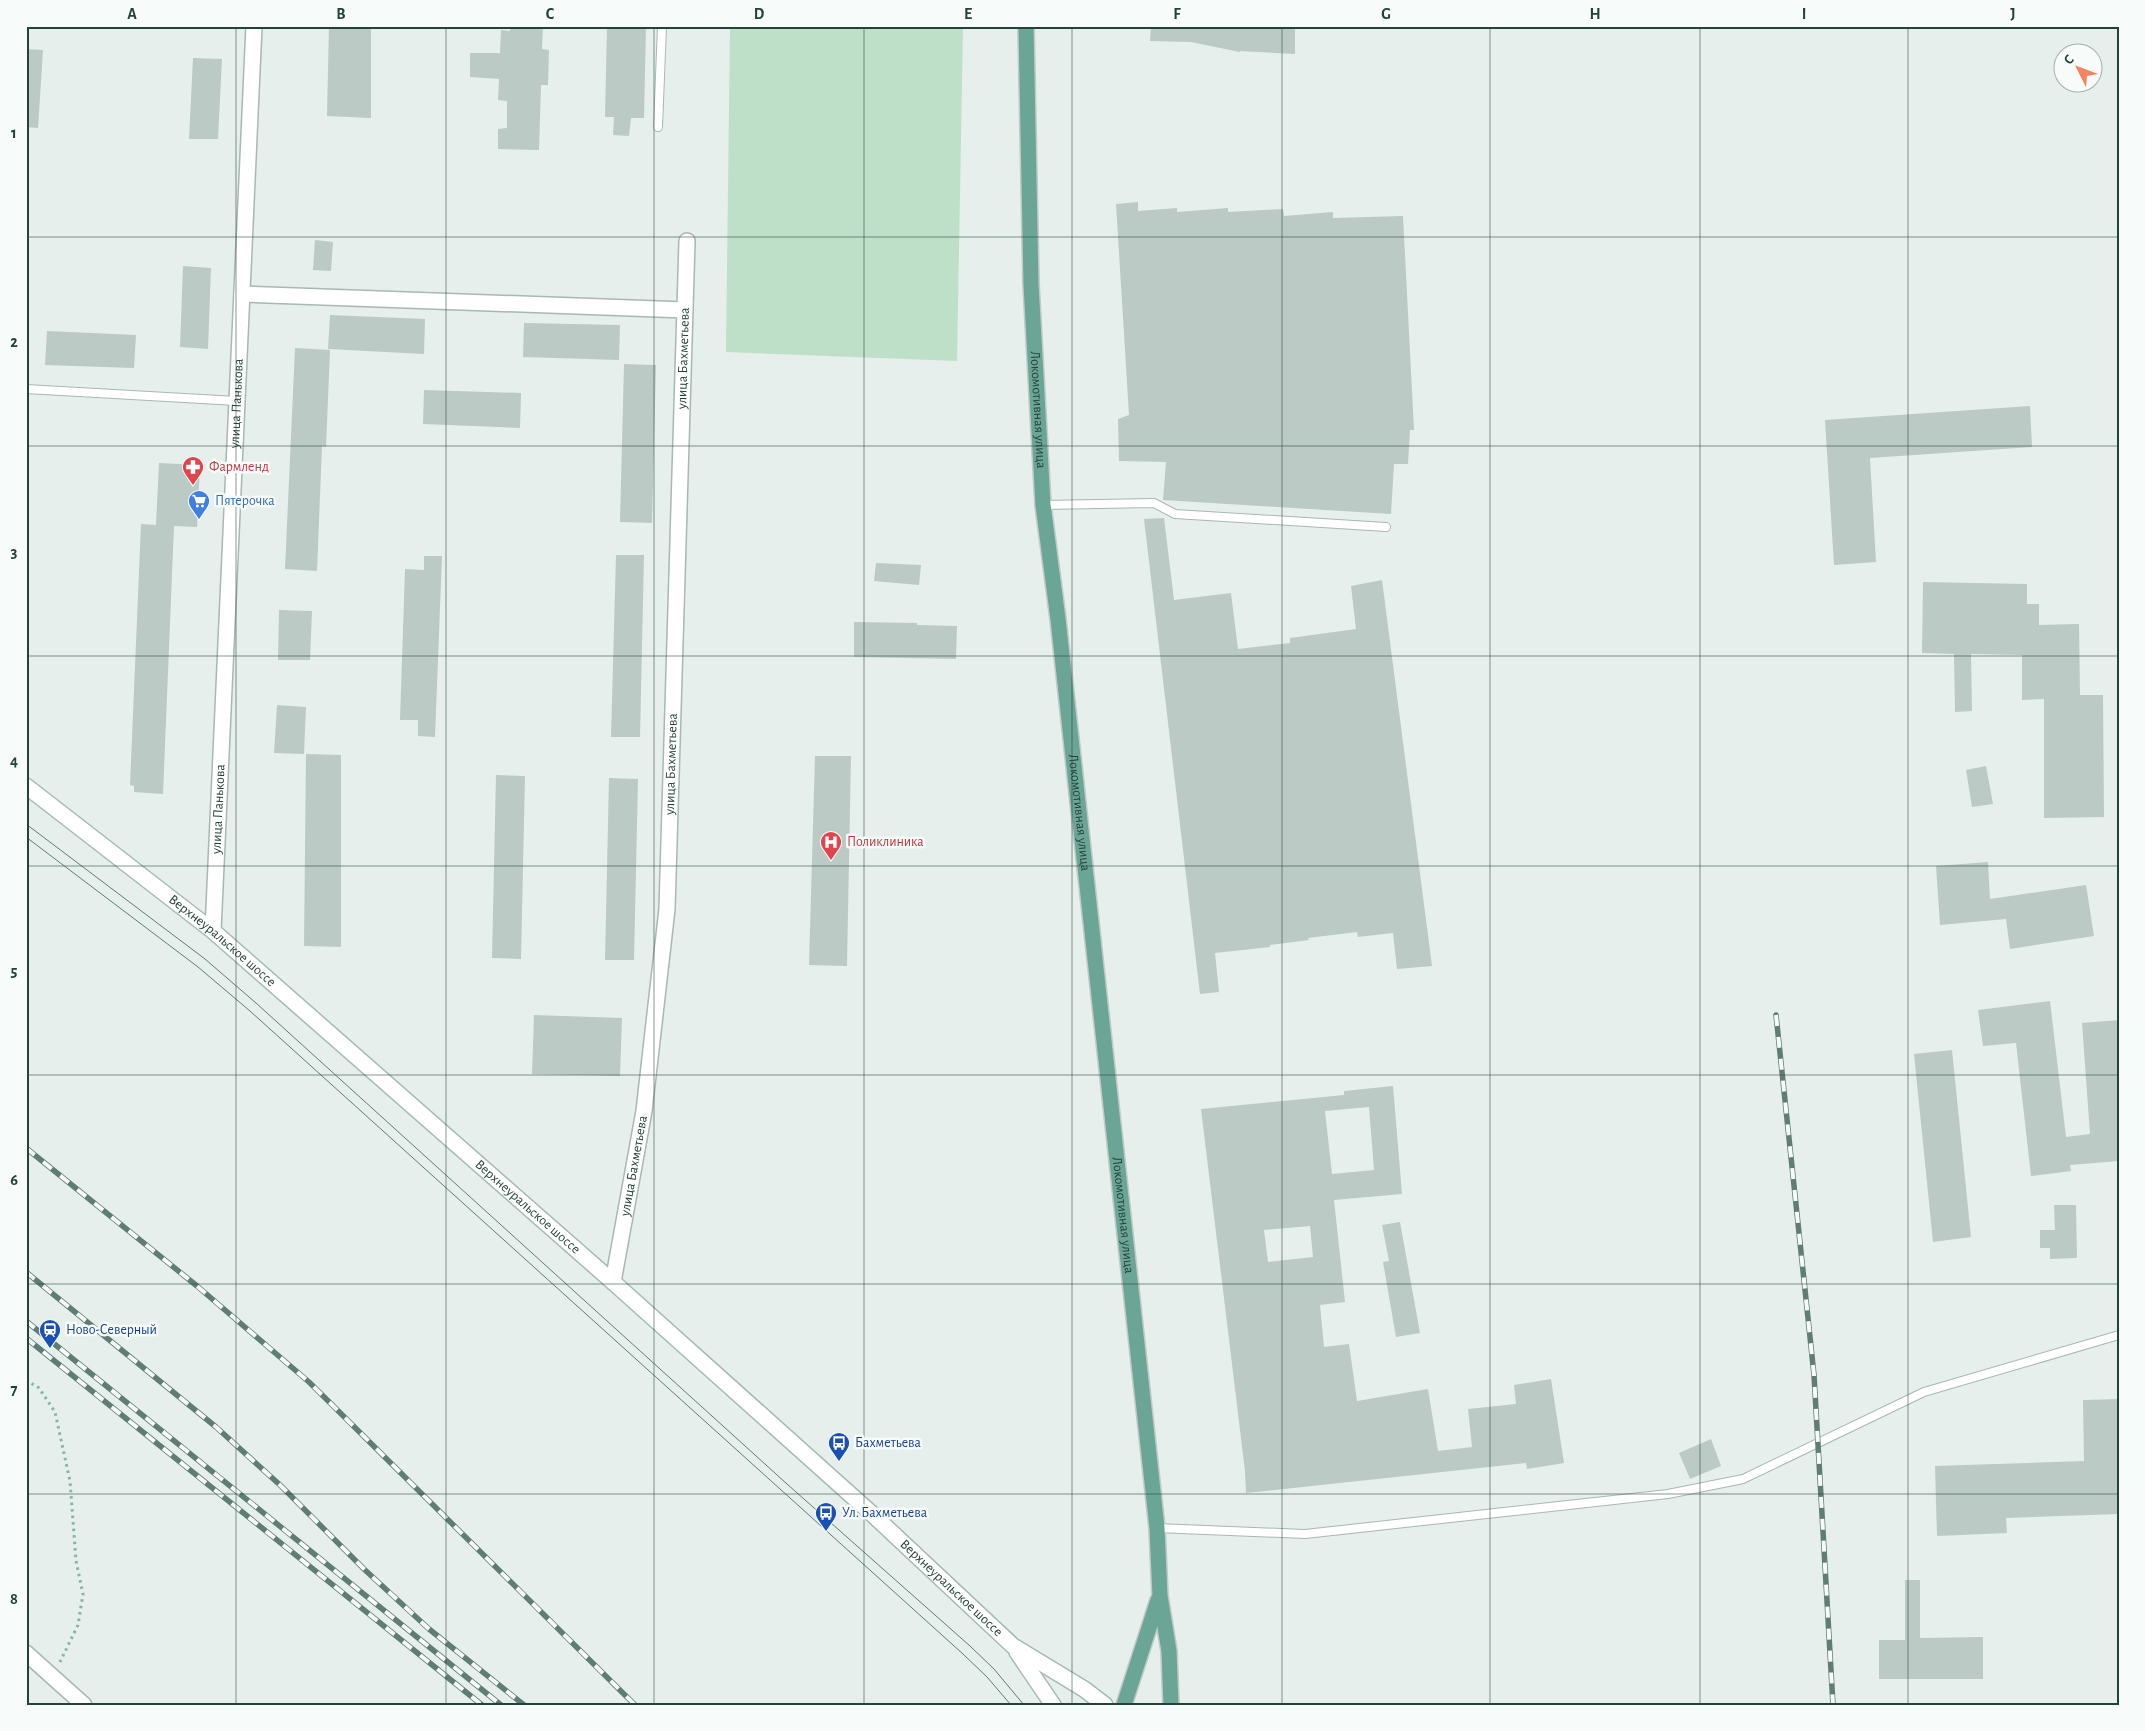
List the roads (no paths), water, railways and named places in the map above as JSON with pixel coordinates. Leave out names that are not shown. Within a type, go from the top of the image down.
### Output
[{"type":"main road","name":"Локомотивная улица","points":[[1026,26],[1031,284],[1043,505],[1060,638],[1157,1528],[1160,1596],[1168,1651],[1171,1705]]},
{"type":"main road","points":[[1124,1705],[1160,1596]]},
{"type":"street","name":"улица Панькова","points":[[214,930],[254,26]]},
{"type":"street","name":"улица Бахметьева","points":[[613,1282],[644,1111],[667,909],[687,241]]},
{"type":"street","points":[[242,294],[685,310]]},
{"type":"street","name":"Верхнеуральское шоссе","points":[[26,786],[214,930],[613,1282],[871,1513],[1013,1646]]},
{"type":"street","points":[[1013,1646],[1053,1705]]},
{"type":"street","points":[[1013,1646],[1084,1689],[1105,1705]]},
{"type":"street","points":[[26,1653],[54,1676],[84,1705]]},
{"type":"lane","points":[[658,126],[662,26]]},
{"type":"lane","points":[[26,389],[237,401]]},
{"type":"lane","points":[[1043,505],[1154,504],[1175,514],[1386,527]]},
{"type":"lane","points":[[1157,1528],[1305,1534],[1668,1494],[1742,1479],[1924,1392],[2119,1335]]},
{"type":"tram line","points":[[26,824],[205,959],[256,1003],[787,1484],[970,1646],[994,1669],[1024,1705]]},
{"type":"tram line","points":[[26,837],[198,967],[250,1011],[963,1654],[987,1677],[1011,1705]]},
{"type":"railway","points":[[1776,1015],[1814,1375],[1833,1705]]},
{"type":"railway","points":[[26,1148],[197,1286],[309,1382],[635,1705]]},
{"type":"railway","points":[[26,1272],[216,1427],[280,1485],[365,1570],[429,1629],[524,1705]]},
{"type":"railway","points":[[26,1321],[501,1705]]},
{"type":"railway","points":[[26,1338],[482,1705]]},
{"type":"place","name":"Фармленд","points":[[193,486]]},
{"type":"place","name":"Пятерочка","points":[[199,520]]},
{"type":"place","name":"Поликлиника","points":[[831,861]]},
{"type":"place","name":"Ново-Северный","points":[[50,1349]]},
{"type":"place","name":"Бахметьева","points":[[839,1462]]},
{"type":"place","name":"Ул. Бахметьева","points":[[826,1532]]}]
